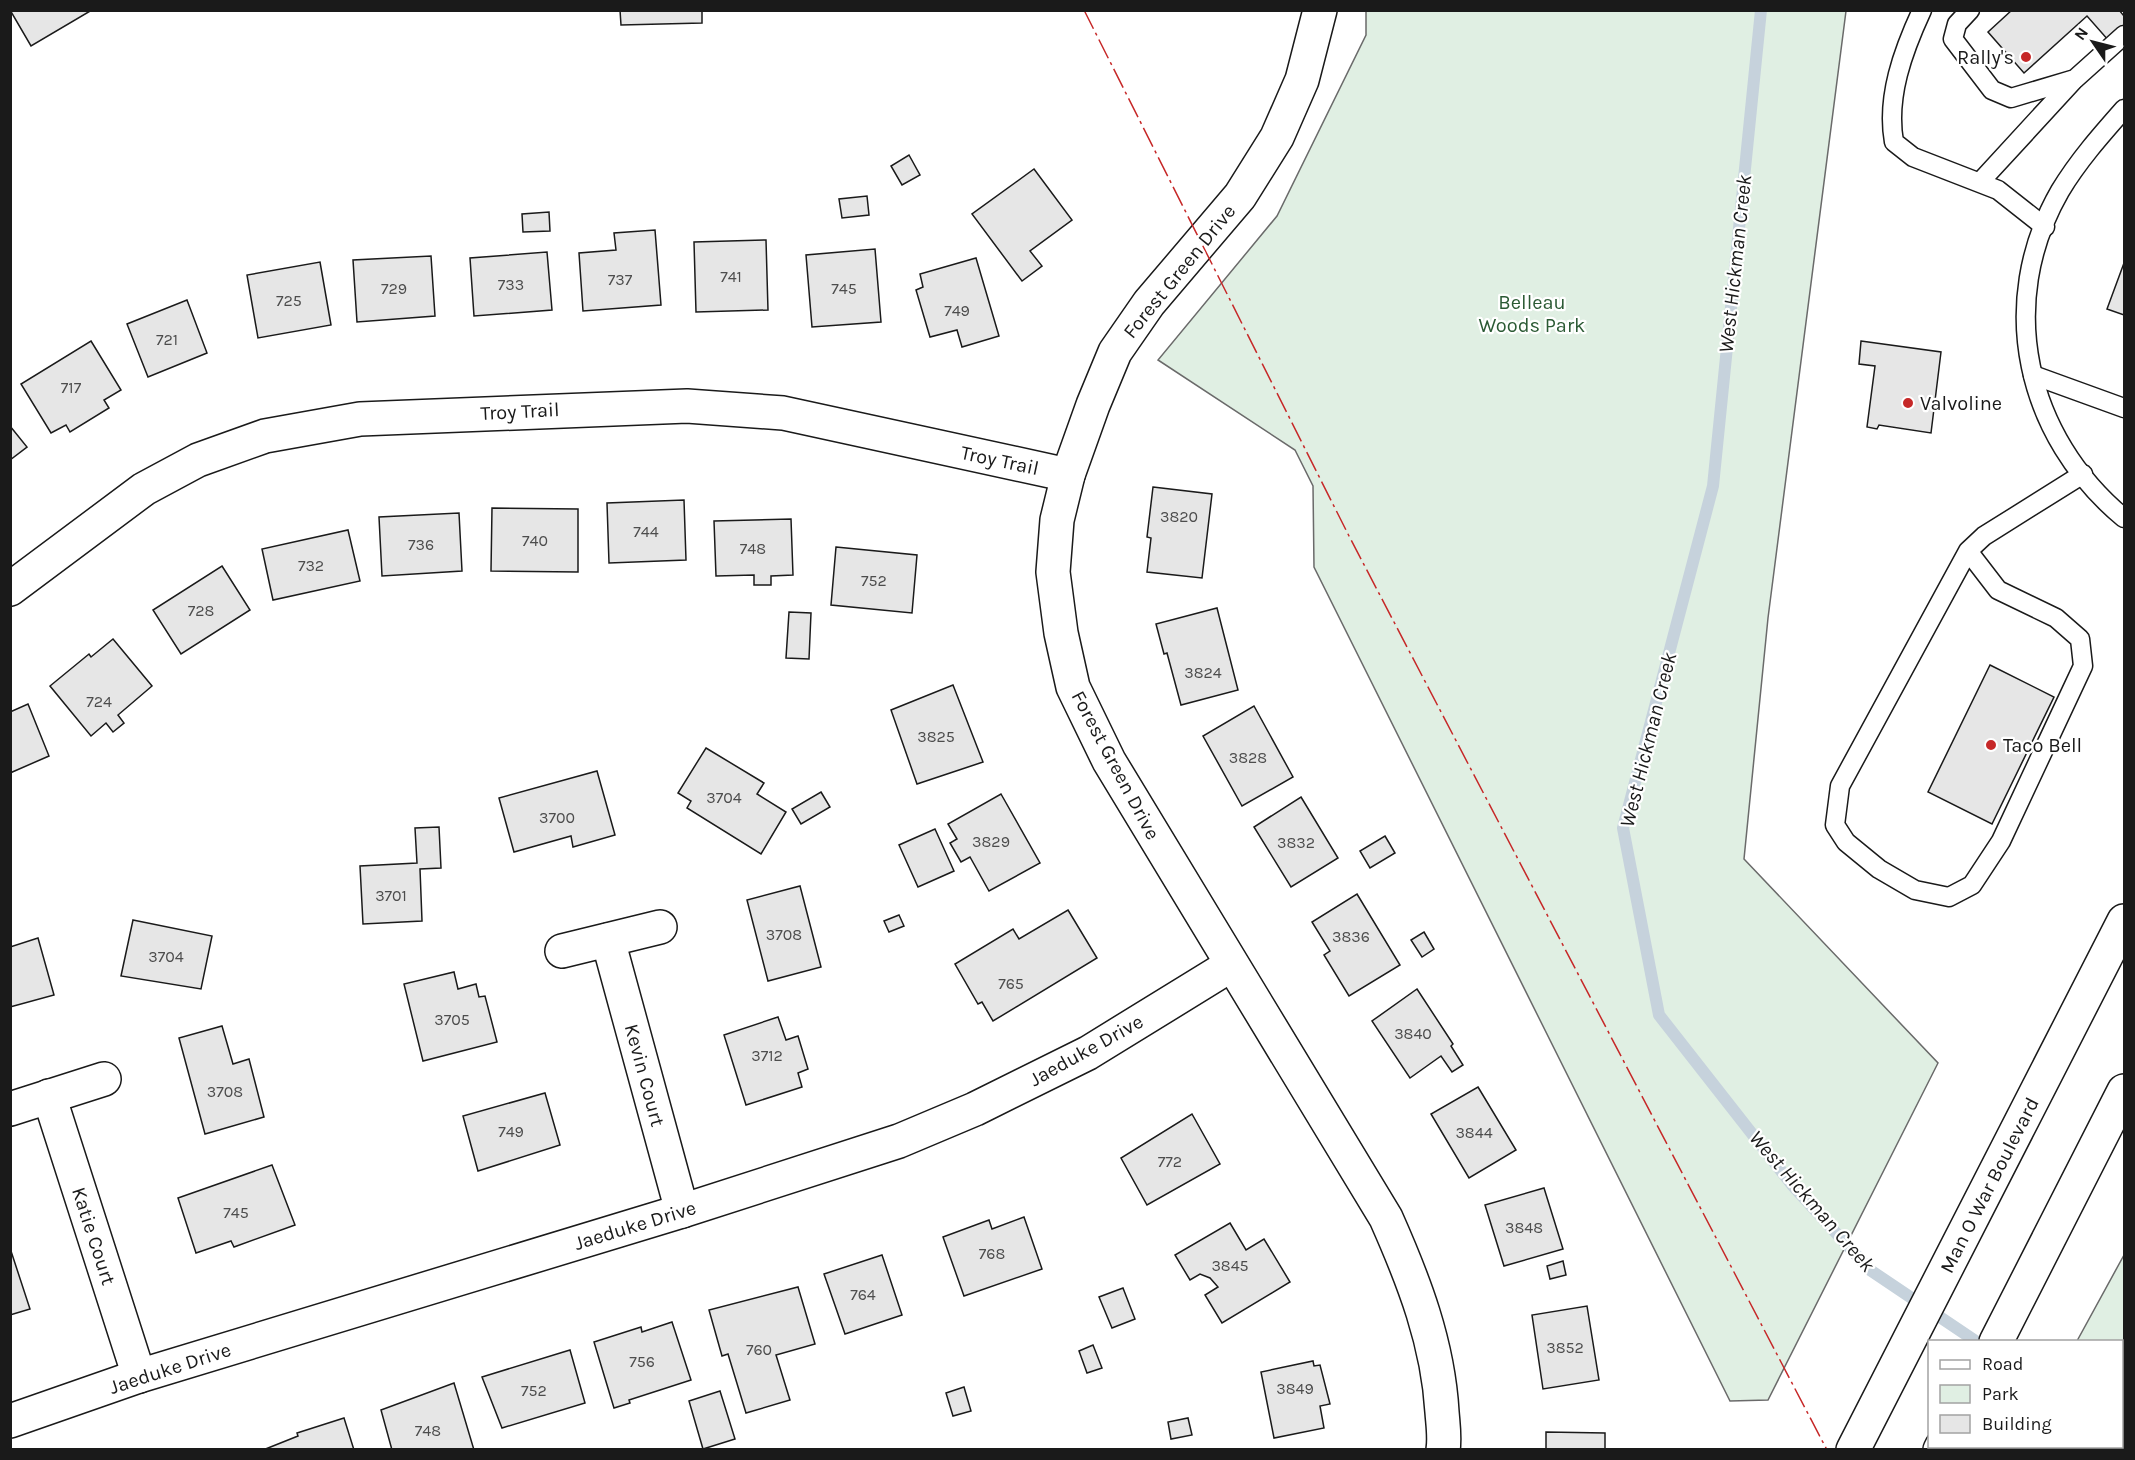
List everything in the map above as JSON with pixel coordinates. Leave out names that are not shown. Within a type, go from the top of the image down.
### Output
[{"type":"street","name":"Forest Green Drive","points":[[1320,10],[1302,80],[1277,137],[1240,196],[1149,303],[1115,352],[1068,475],[1057,520],[1053,572],[1061,633],[1073,687],[1109,761],[1386,1218],[1416,1284],[1436,1357],[1441,1395],[1443,1449]]},
{"type":"street","name":"Troy Trail","points":[[10,589],[144,489],[198,460],[266,436],[360,419],[665,406],[783,413],[1068,475]]},
{"type":"street","name":"Man O War Boulevard","points":[[1852,1449],[2124,921]]},
{"type":"street","points":[[562,951],[660,927]]},
{"type":"street","name":"Kevin Court","points":[[608,939],[682,1211]]},
{"type":"street","name":"Jaeduke Drive","points":[[10,1420],[139,1376],[682,1211],[899,1141],[975,1109],[1088,1053],[1231,965]]},
{"type":"street","points":[[10,1109],[104,1079]]},
{"type":"street","points":[[1997,1340],[2124,1091]]},
{"type":"street","name":"Katie Court","points":[[49,1096],[139,1376]]},
{"type":"lane","points":[[1922,10],[1904,51],[1890,120],[1894,142],[1913,157],[1981,181],[1998,190],[2045,227]]},
{"type":"lane","points":[[1970,10],[1957,24],[1953,39],[1961,53],[1992,90],[2011,99],[2075,79]]},
{"type":"lane","points":[[1981,181],[2075,79],[2124,35]]},
{"type":"lane","points":[[2124,109],[2085,153],[2059,193],[2037,244],[2025,297],[2024,336],[2036,390],[2058,438],[2099,497],[2124,518]]},
{"type":"lane","points":[[2033,375],[2124,408]]},
{"type":"lane","points":[[1968,551],[1998,590],[2056,618],[2080,639],[2083,666],[2001,841],[1972,885],[1949,897],[1915,890],[1879,869],[1846,842],[1835,825],[1840,786],[1968,551],[1984,536],[2083,474]]},
{"type":"green space","name":"Belleau Woods Park","points":[[1366,11],[1846,11],[1768,618],[1744,859],[1938,1063],[1768,1400],[1730,1401],[1314,567],[1313,486],[1295,450],[1158,360],[1277,216],[1366,35]]},
{"type":"green space","points":[[2124,1255],[2124,1449],[2016,1449],[2123,1448],[2123,1340],[2078,1340]]},
{"type":"building","points":[[10,10],[92,10],[31,46]]},
{"type":"building","points":[[620,10],[702,10],[702,23],[621,25]]},
{"type":"building","name":"Rally's","points":[[2012,10],[2119,10],[2124,16],[2124,27],[2109,41],[2087,16],[2024,73],[1988,32]]},
{"type":"building","points":[[909,155],[920,175],[902,185],[891,166]]},
{"type":"building","points":[[1034,169],[1072,220],[1030,251],[1042,266],[1022,281],[972,214]]},
{"type":"building","points":[[867,196],[869,215],[842,218],[839,199]]},
{"type":"building","points":[[549,212],[550,231],[523,232],[522,214]]},
{"type":"building","points":[[655,230],[661,305],[583,311],[579,253],[616,250],[614,233]]},
{"type":"building","points":[[766,240],[768,310],[696,312],[694,242]]},
{"type":"building","points":[[875,249],[881,322],[812,327],[806,255]]},
{"type":"building","points":[[547,252],[552,310],[474,316],[470,258]]},
{"type":"building","points":[[431,256],[435,316],[357,322],[353,260]]},
{"type":"building","points":[[976,258],[999,336],[962,347],[957,330],[930,337],[916,290],[923,287],[920,274]]},
{"type":"building","points":[[320,262],[331,325],[258,338],[247,275]]},
{"type":"building","points":[[2124,263],[2124,315],[2107,309]]},
{"type":"building","points":[[187,300],[207,353],[148,377],[127,324]]},
{"type":"building","points":[[91,341],[121,390],[104,400],[109,408],[70,432],[66,425],[51,433],[21,384]]},
{"type":"building","points":[[1861,341],[1941,352],[1931,433],[1879,425],[1877,429],[1867,427],[1875,366],[1859,364]]},
{"type":"building","points":[[10,426],[27,447],[10,460]]},
{"type":"building","points":[[1153,487],[1212,494],[1202,578],[1147,572],[1151,538],[1147,537]]},
{"type":"building","points":[[684,500],[686,560],[609,563],[607,503]]},
{"type":"building","points":[[492,508],[578,509],[578,572],[491,571]]},
{"type":"building","points":[[459,513],[462,571],[382,576],[379,517]]},
{"type":"building","points":[[791,519],[793,575],[771,576],[771,585],[754,585],[754,575],[716,576],[714,521]]},
{"type":"building","points":[[348,530],[360,581],[273,600],[262,549]]},
{"type":"building","points":[[836,547],[917,555],[912,613],[831,605]]},
{"type":"building","points":[[222,566],[250,610],[181,654],[153,610]]},
{"type":"building","points":[[1217,608],[1238,690],[1181,705],[1167,653],[1164,654],[1156,624]]},
{"type":"building","points":[[789,612],[811,613],[809,659],[786,658]]},
{"type":"building","points":[[113,639],[152,686],[118,715],[124,723],[113,732],[106,723],[91,736],[50,686],[89,654],[91,657]]},
{"type":"building","name":"Taco Bell","points":[[1990,665],[2054,697],[1992,824],[1928,792]]},
{"type":"building","points":[[953,685],[983,762],[917,784],[891,710]]},
{"type":"building","points":[[28,704],[49,756],[10,773],[10,712]]},
{"type":"building","points":[[1254,706],[1293,777],[1242,806],[1203,736]]},
{"type":"building","points":[[706,748],[764,783],[757,794],[786,812],[761,854],[687,808],[691,801],[678,793]]},
{"type":"building","points":[[597,771],[615,835],[573,847],[571,836],[514,852],[499,798]]},
{"type":"building","points":[[821,792],[830,807],[801,824],[792,809]]},
{"type":"building","points":[[1001,794],[1040,863],[989,891],[970,857],[961,862],[950,843],[957,839],[948,824]]},
{"type":"building","points":[[1301,797],[1338,858],[1291,887],[1254,827]]},
{"type":"building","points":[[439,827],[441,868],[420,869],[422,921],[363,924],[360,866],[417,863],[415,828]]},
{"type":"building","points":[[935,829],[954,871],[918,887],[899,845]]},
{"type":"building","points":[[1385,836],[1395,853],[1370,868],[1360,851]]},
{"type":"building","points":[[800,886],[821,967],[768,981],[747,900]]},
{"type":"building","points":[[1357,894],[1400,965],[1349,996],[1324,955],[1330,951],[1312,922]]},
{"type":"building","points":[[1068,910],[1097,958],[993,1021],[982,1002],[978,1004],[955,964],[1013,929],[1019,939]]},
{"type":"building","points":[[899,915],[904,926],[889,932],[884,921]]},
{"type":"building","points":[[133,920],[212,936],[201,989],[121,976]]},
{"type":"building","points":[[1424,932],[1434,949],[1422,957],[1411,940]]},
{"type":"building","points":[[38,938],[54,995],[10,1007],[10,947]]},
{"type":"building","points":[[454,972],[458,989],[476,984],[479,997],[485,996],[497,1042],[423,1061],[404,984]]},
{"type":"building","points":[[1417,989],[1453,1044],[1451,1046],[1463,1065],[1452,1072],[1441,1056],[1410,1078],[1372,1021]]},
{"type":"building","points":[[778,1017],[786,1040],[798,1036],[808,1069],[798,1073],[802,1087],[746,1105],[724,1035]]},
{"type":"building","points":[[222,1026],[233,1064],[249,1059],[264,1117],[205,1134],[179,1038]]},
{"type":"building","points":[[1478,1087],[1516,1150],[1469,1178],[1431,1114]]},
{"type":"building","points":[[545,1093],[560,1145],[478,1171],[463,1116]]},
{"type":"building","points":[[1192,1114],[1220,1164],[1147,1205],[1121,1158]]},
{"type":"building","points":[[272,1165],[295,1225],[234,1247],[231,1241],[196,1253],[178,1198]]},
{"type":"building","points":[[1544,1188],[1563,1249],[1504,1266],[1485,1205]]},
{"type":"building","points":[[1024,1217],[1042,1269],[964,1296],[943,1237],[989,1220],[992,1229]]},
{"type":"building","points":[[1230,1223],[1246,1250],[1264,1239],[1290,1282],[1222,1323],[1205,1295],[1218,1287],[1210,1278],[1200,1274],[1190,1280],[1175,1255]]},
{"type":"building","points":[[10,1248],[30,1309],[10,1315]]},
{"type":"building","points":[[882,1255],[902,1315],[845,1334],[824,1274]]},
{"type":"building","points":[[1563,1261],[1566,1275],[1550,1279],[1547,1266]]},
{"type":"building","points":[[798,1287],[815,1344],[776,1355],[790,1400],[746,1413],[728,1354],[722,1356],[709,1310]]},
{"type":"building","points":[[1123,1288],[1135,1319],[1112,1328],[1099,1297]]},
{"type":"building","points":[[1587,1306],[1599,1380],[1543,1389],[1532,1315]]},
{"type":"building","points":[[672,1322],[691,1380],[629,1400],[630,1403],[614,1408],[594,1342],[641,1327],[642,1332]]},
{"type":"building","points":[[1093,1345],[1102,1368],[1087,1373],[1079,1351]]},
{"type":"building","points":[[570,1350],[585,1403],[502,1428],[482,1377]]},
{"type":"building","points":[[1313,1361],[1314,1366],[1320,1365],[1330,1404],[1320,1406],[1324,1428],[1274,1438],[1261,1372]]},
{"type":"building","points":[[454,1383],[474,1450],[392,1450],[381,1410]]},
{"type":"building","points":[[964,1387],[971,1411],[953,1416],[946,1393]]},
{"type":"building","points":[[720,1391],[735,1439],[703,1449],[689,1401]]},
{"type":"building","points":[[344,1418],[354,1450],[263,1450],[298,1436],[297,1433]]},
{"type":"building","points":[[1188,1418],[1192,1435],[1171,1439],[1168,1422]]},
{"type":"building","points":[[1546,1432],[1605,1433],[1605,1450],[1546,1450]]},
{"type":"waterway","name":"West Hickman Creek","points":[[1761,10],[1713,486],[1623,828],[1659,1015],[1793,1186],[1870,1270],[1974,1340]]},
{"type":"power","points":[[1084,10],[1349,536],[1827,1450]]},
{"type":"place","name":"Rally's","points":[[2026,57]]},
{"type":"place","name":"Valvoline","points":[[1908,403]]},
{"type":"place","name":"Taco Bell","points":[[1991,745]]}]
